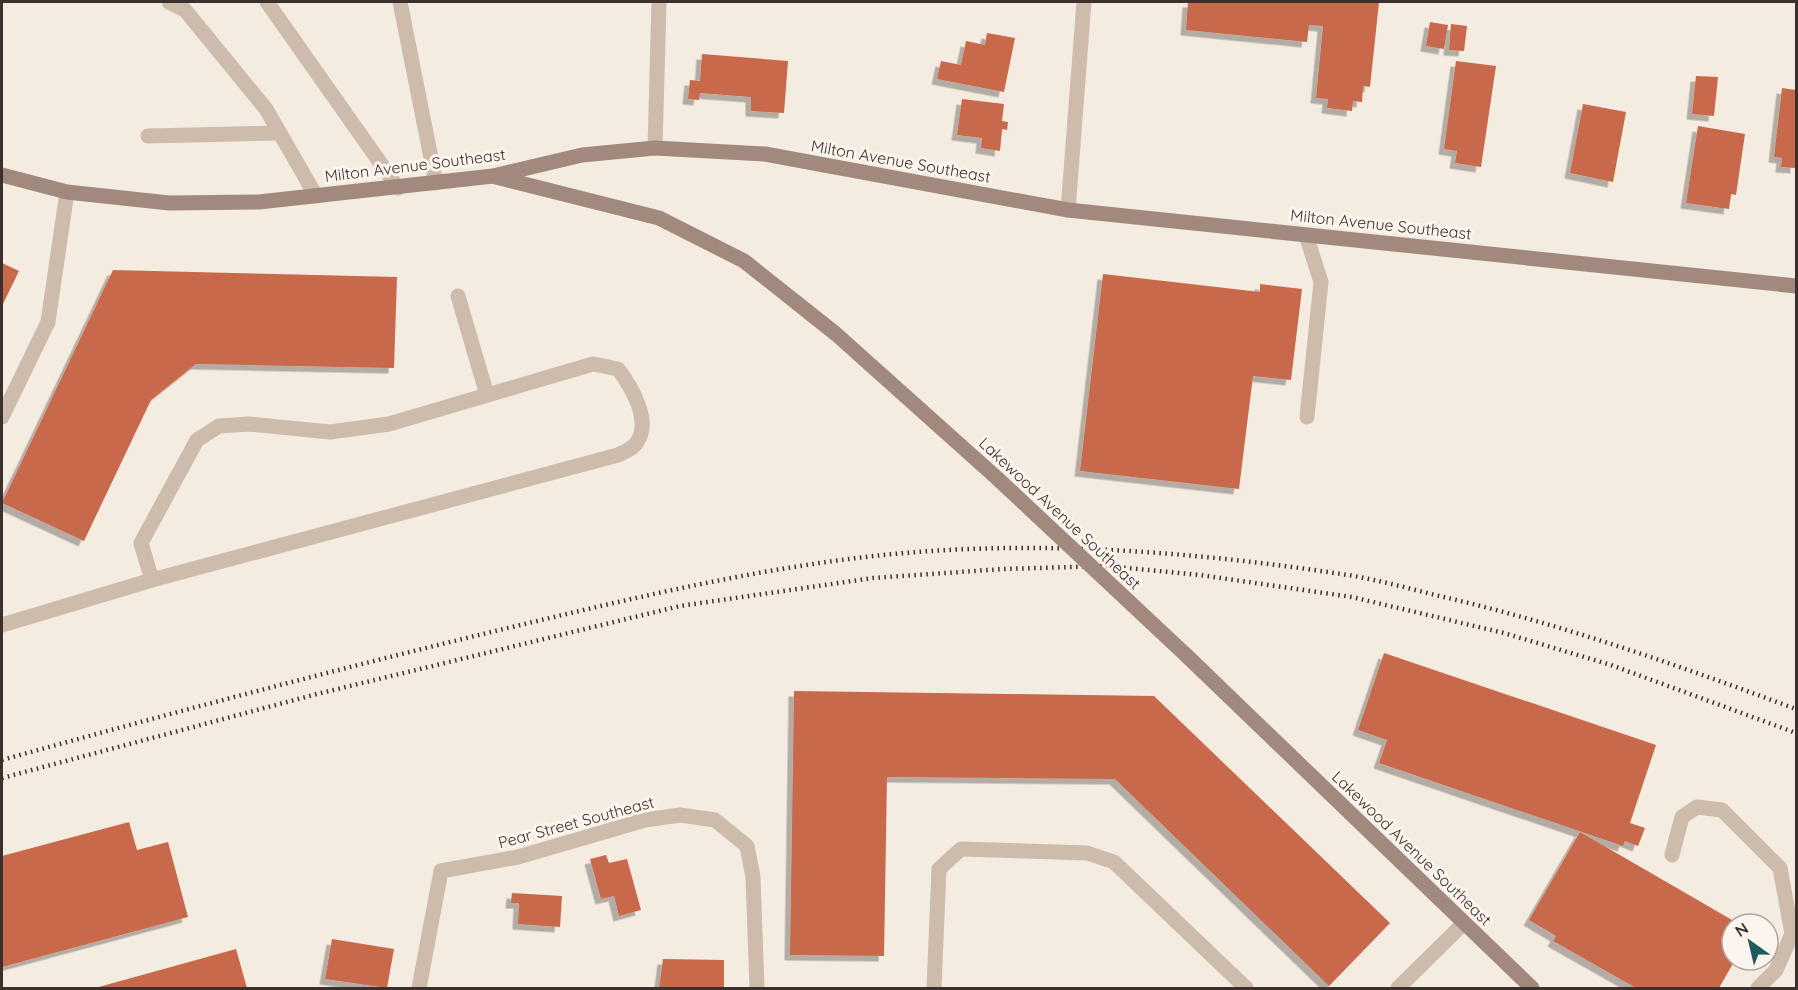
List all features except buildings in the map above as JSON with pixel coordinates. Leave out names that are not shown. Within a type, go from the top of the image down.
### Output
[{"type":"street","points":[[169,2],[187,13],[266,109],[316,196]]},
{"type":"street","points":[[267,2],[398,188]]},
{"type":"street","points":[[400,2],[436,183]]},
{"type":"street","points":[[655,148],[659,2]]},
{"type":"street","points":[[1068,210],[1084,2]]},
{"type":"street","points":[[148,136],[280,133]]},
{"type":"street","name":"Milton Avenue Southeast","points":[[2,176],[67,192],[169,203],[260,202],[493,176],[582,155],[655,148],[765,154],[1068,210],[1797,286]]},
{"type":"street","name":"Lakewood Avenue Southeast","points":[[493,176],[659,218],[744,261],[836,334],[998,479],[1187,656],[1532,988]]},
{"type":"street","points":[[2,417],[48,322],[67,192]]},
{"type":"street","points":[[1306,235],[1321,282],[1307,417]]},
{"type":"street","points":[[458,296],[487,395]]},
{"type":"street","points":[[2,625],[152,580],[618,455],[637,443],[643,427],[631,386],[618,369],[593,364],[389,424],[357,430],[330,432],[249,424],[219,426],[197,440],[141,543],[152,580]]},
{"type":"street","points":[[1672,855],[1682,817],[1697,807],[1722,810],[1779,868],[1792,934],[1776,970],[1758,988]]},
{"type":"street","name":"Pear Street Southeast","points":[[419,988],[441,871],[518,858],[645,820],[680,815],[715,820],[747,846],[753,877],[757,988]]},
{"type":"street","points":[[933,988],[939,869],[961,849],[1087,853],[1114,862],[1246,988]]},
{"type":"street","points":[[1398,988],[1464,923]]},
{"type":"railway","points":[[2,760],[384,658],[688,587],[776,570],[865,557],[987,548],[1049,548],[1172,554],[1294,567],[1364,578],[1527,618],[1662,661],[1796,709]]},
{"type":"railway","points":[[2,778],[317,694],[680,606],[873,578],[1003,569],[1107,566],[1200,575],[1352,597],[1504,633],[1611,665],[1796,733]]}]
